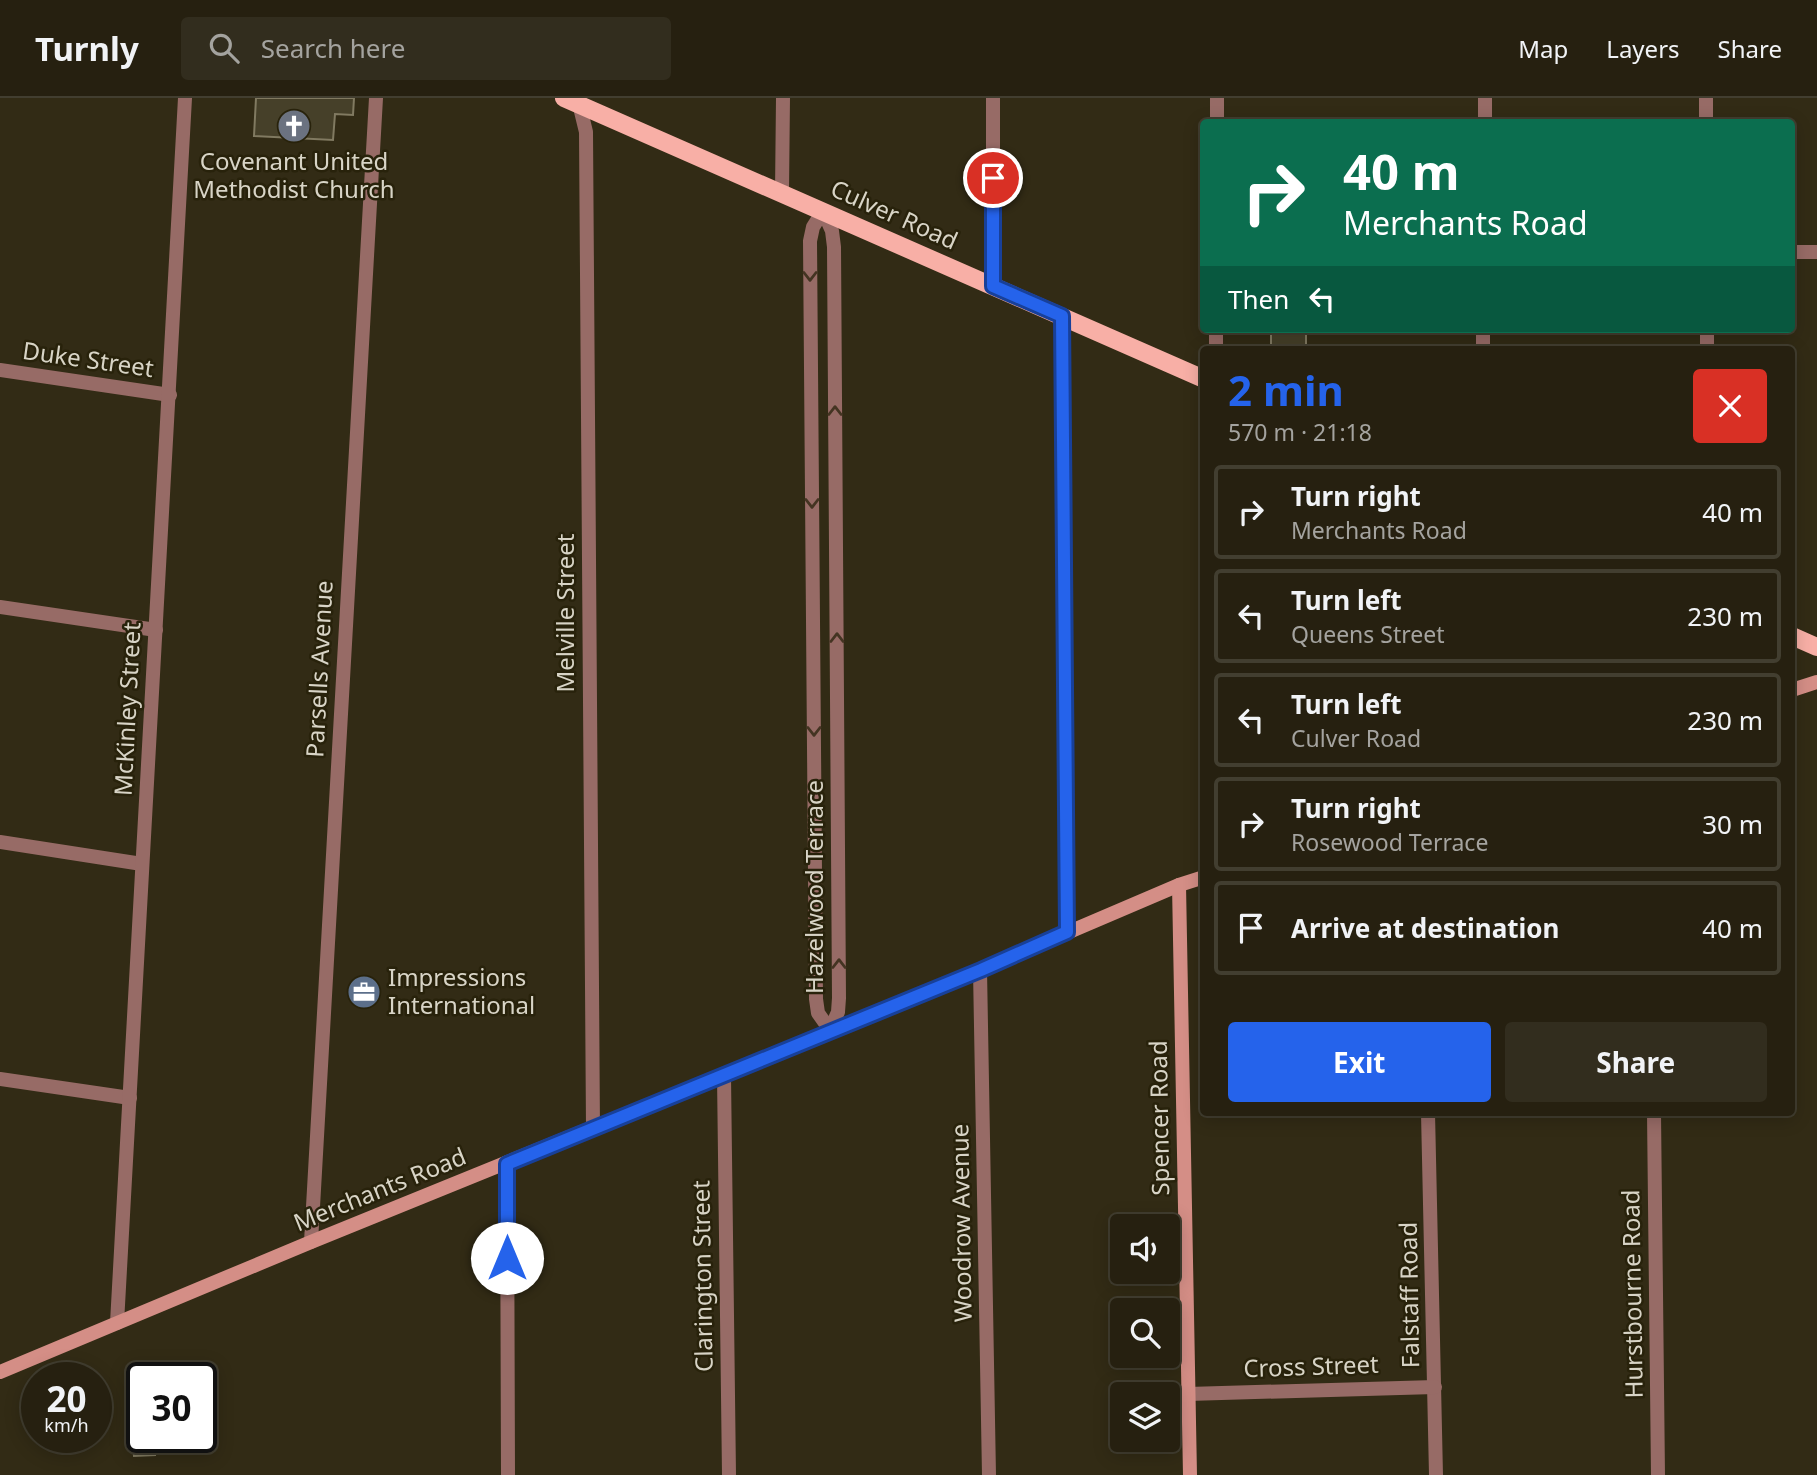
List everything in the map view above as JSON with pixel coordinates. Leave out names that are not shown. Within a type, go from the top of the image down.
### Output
[{"type":"main road","name":"Culver Road","points":[[573,100],[1200,377]]},
{"type":"main road","points":[[1795,637],[1817,647]]},
{"type":"street","name":"McKinley Street","points":[[117,1323],[185,98]]},
{"type":"street","name":"Parsells Avenue","points":[[311,1242],[376,98]]},
{"type":"street","points":[[782,192],[783,98]]},
{"type":"street","points":[[993,98],[993,286]]},
{"type":"street","points":[[1217,98],[1217,119]]},
{"type":"street","points":[[1485,98],[1485,119]]},
{"type":"street","points":[[1706,98],[1706,119]]},
{"type":"street","name":"Melville Street","points":[[573,100],[586,132],[593,1129]]},
{"type":"street","name":"Hazelwood Terrace","points":[[823,211],[813,227],[810,241],[816,971],[818,1013],[831,1030]]},
{"type":"street","name":"Hazelwood Terrace","points":[[823,211],[832,231],[834,261],[839,998],[838,1012],[831,1030]]},
{"type":"street","points":[[1795,252],[1817,252]]},
{"type":"street","points":[[1062,316],[1067,932]]},
{"type":"street","name":"Duke Street","points":[[0,370],[170,395]]},
{"type":"street","points":[[0,607],[156,630]]},
{"type":"street","points":[[1795,689],[1817,682]]},
{"type":"street","points":[[0,842],[142,864]]},
{"type":"street","name":"Merchants Road","points":[[0,1372],[1200,878]]},
{"type":"street","name":"Spencer Road","points":[[1179,885],[1190,1475]]},
{"type":"street","name":"Woodrow Avenue","points":[[981,970],[989,1475]]},
{"type":"street","name":"Clarington Street","points":[[724,1076],[729,1475]]},
{"type":"street","points":[[0,1079],[130,1098]]},
{"type":"street","name":"Falstaff Road","points":[[1428,1116],[1436,1475]]},
{"type":"street","name":"Hurstbourne Road","points":[[1654,1116],[1658,1475]]},
{"type":"street","points":[[507,1164],[508,1475]]},
{"type":"street","name":"Cross Street","points":[[1188,1394],[1435,1387]]},
{"type":"building","name":"Covenant United Methodist Church","points":[[256,98],[354,98],[353,115],[335,114],[333,140],[254,136]]},
{"type":"building","points":[[1271,333],[1306,333],[1306,346],[1271,346]]},
{"type":"building","points":[[134,1453],[155,1453],[155,1455],[134,1456]]},
{"type":"place","name":"Covenant United Methodist Church","points":[[294,126]]},
{"type":"place","name":"Impressions International","points":[[364,992]]},
{"type":"route","points":[[507,1258],[507,1164],[981,970],[1067,932],[1062,316],[993,286],[993,178]]}]
